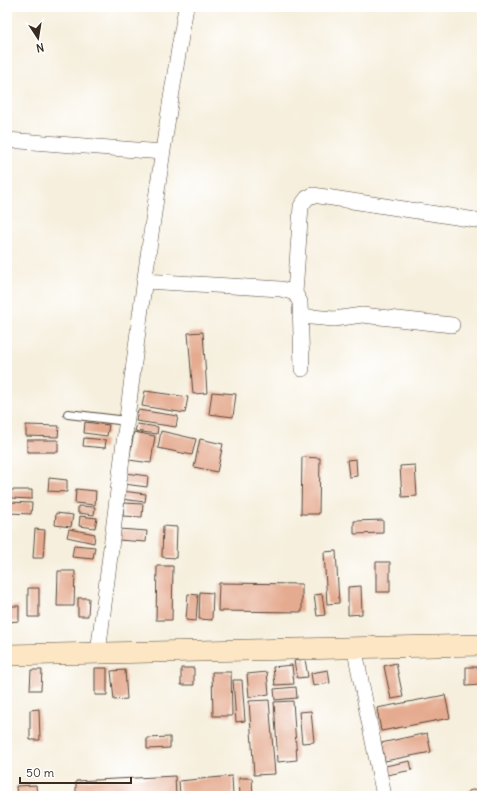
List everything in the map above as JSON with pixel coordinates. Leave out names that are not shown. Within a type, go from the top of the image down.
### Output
[{"type":"main road","points":[[7,655],[354,646],[482,645]]},
{"type":"street","points":[[98,653],[144,281],[162,152],[186,7]]},
{"type":"street","points":[[7,140],[162,152]]},
{"type":"street","points":[[302,369],[300,302],[295,293],[301,206],[307,198],[313,196],[482,221]]},
{"type":"street","points":[[144,281],[281,288],[295,293]]},
{"type":"street","points":[[300,316],[334,319],[362,315],[452,325]]},
{"type":"street","points":[[354,646],[384,796]]},
{"type":"lane","points":[[68,414],[127,421]]},
{"type":"building","points":[[203,332],[207,393],[193,394],[188,333]]},
{"type":"building","points":[[145,391],[188,397],[185,413],[142,406]]},
{"type":"building","points":[[212,392],[236,394],[233,417],[209,414]]},
{"type":"building","points":[[138,410],[178,416],[176,427],[136,421]]},
{"type":"building","points":[[85,422],[109,425],[107,436],[84,433]]},
{"type":"building","points":[[137,424],[158,427],[157,434],[135,431]]},
{"type":"building","points":[[26,425],[59,426],[58,437],[26,436]]},
{"type":"building","points":[[161,431],[196,439],[192,455],[158,448]]},
{"type":"building","points":[[134,432],[155,436],[151,463],[129,460]]},
{"type":"building","points":[[84,438],[106,440],[105,448],[83,446]]},
{"type":"building","points":[[200,439],[223,444],[217,472],[194,467]]},
{"type":"building","points":[[27,440],[58,440],[58,452],[27,452]]},
{"type":"building","points":[[302,457],[320,458],[319,514],[301,514]]},
{"type":"building","points":[[356,459],[357,476],[349,477],[347,460]]},
{"type":"building","points":[[415,465],[417,496],[402,497],[400,466]]},
{"type":"building","points":[[125,473],[148,476],[147,487],[124,484]]},
{"type":"building","points":[[49,478],[67,480],[67,492],[48,491]]},
{"type":"building","points":[[76,489],[96,491],[95,505],[75,503]]},
{"type":"building","points":[[11,490],[32,490],[32,499],[10,498]]},
{"type":"building","points":[[122,491],[146,494],[145,502],[121,499]]},
{"type":"building","points":[[10,502],[32,503],[31,514],[9,513]]},
{"type":"building","points":[[124,503],[143,504],[142,517],[123,516]]},
{"type":"building","points":[[78,506],[95,507],[94,515],[78,513]]},
{"type":"building","points":[[56,513],[73,515],[71,527],[55,525]]},
{"type":"building","points":[[80,516],[97,518],[95,528],[79,526]]},
{"type":"building","points":[[383,520],[383,533],[354,534],[354,521]]},
{"type":"building","points":[[163,526],[177,527],[176,558],[162,557]]},
{"type":"building","points":[[35,529],[45,530],[43,558],[33,558]]},
{"type":"building","points":[[69,529],[95,534],[94,543],[67,537]]},
{"type":"building","points":[[119,529],[147,531],[146,542],[118,540]]},
{"type":"building","points":[[74,545],[95,547],[93,559],[72,557]]},
{"type":"building","points":[[336,551],[339,603],[327,604],[324,552]]},
{"type":"building","points":[[376,562],[390,562],[390,592],[376,592]]},
{"type":"building","points":[[157,566],[173,566],[172,620],[156,620]]},
{"type":"building","points":[[58,571],[75,571],[74,606],[57,606]]},
{"type":"building","points":[[219,583],[302,584],[302,612],[218,611]]},
{"type":"building","points":[[361,586],[362,614],[348,615],[348,587]]},
{"type":"building","points":[[28,588],[39,588],[39,617],[28,617]]},
{"type":"building","points":[[200,592],[213,593],[212,620],[199,619]]},
{"type":"building","points":[[188,594],[198,595],[196,621],[186,620]]},
{"type":"building","points":[[322,594],[325,615],[317,616],[314,595]]},
{"type":"building","points":[[78,598],[89,598],[88,616],[78,616]]},
{"type":"building","points":[[7,606],[19,606],[19,621],[7,622]]},
{"type":"building","points":[[305,659],[308,677],[297,678],[294,661]]},
{"type":"building","points":[[396,663],[403,697],[391,699],[384,666]]},
{"type":"building","points":[[292,665],[294,684],[275,685],[273,667]]},
{"type":"building","points":[[466,667],[482,667],[482,685],[466,686]]},
{"type":"building","points":[[95,668],[107,668],[107,695],[95,695]]},
{"type":"building","points":[[181,668],[194,668],[194,685],[181,685]]},
{"type":"building","points":[[31,670],[42,670],[41,690],[30,690]]},
{"type":"building","points":[[125,670],[127,699],[114,700],[111,671]]},
{"type":"building","points":[[328,670],[330,683],[313,686],[311,673]]},
{"type":"building","points":[[212,672],[231,672],[232,716],[213,716]]},
{"type":"building","points":[[267,672],[269,694],[249,697],[247,674]]},
{"type":"building","points":[[233,680],[242,680],[245,721],[236,722]]},
{"type":"building","points":[[296,687],[297,698],[275,700],[274,689]]},
{"type":"building","points":[[445,695],[450,718],[381,731],[377,708]]},
{"type":"building","points":[[269,700],[275,774],[254,775],[249,701]]},
{"type":"building","points":[[293,701],[297,760],[278,762],[274,702]]},
{"type":"building","points":[[39,709],[40,740],[30,740],[30,710]]},
{"type":"building","points":[[311,711],[314,742],[302,743],[299,712]]},
{"type":"building","points":[[427,733],[431,752],[385,761],[381,743]]},
{"type":"building","points":[[170,737],[170,748],[147,749],[147,738]]},
{"type":"building","points":[[410,761],[412,770],[382,776],[380,767]]},
{"type":"building","points":[[175,776],[176,796],[76,796],[76,781]]},
{"type":"building","points":[[232,776],[233,796],[180,796],[179,781]]},
{"type":"building","points":[[239,778],[252,778],[253,796],[240,796]]},
{"type":"building","points":[[36,785],[37,796],[17,796],[16,786]]},
{"type":"building","points":[[482,788],[482,796],[469,796],[468,791]]}]
